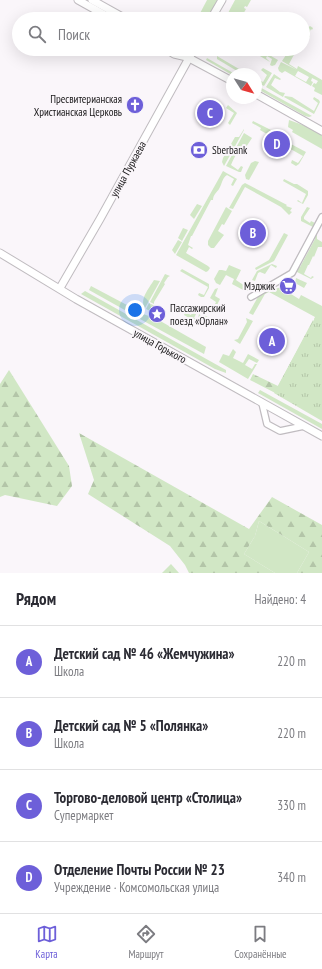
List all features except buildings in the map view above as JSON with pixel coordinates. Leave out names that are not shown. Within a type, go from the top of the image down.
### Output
[{"type":"main road","points":[[78,0],[99,12]]},
{"type":"main road","points":[[92,0],[113,12]]},
{"type":"main road","points":[[215,12],[222,0]]},
{"type":"main road","points":[[182,56],[189,58]]},
{"type":"main road","points":[[187,56],[226,78]]},
{"type":"main road","name":"улица Пуркаева","points":[[60,288],[189,58]]},
{"type":"main road","points":[[262,97],[322,131]]},
{"type":"main road","name":"улица Горького","points":[[0,253],[322,436]]},
{"type":"street","points":[[251,297],[292,273],[322,217]]},
{"type":"street","points":[[262,403],[267,424],[280,432],[304,426]]},
{"type":"green space","points":[[207,0],[218,0],[211,12],[201,12]]},
{"type":"green space","points":[[235,0],[251,0],[247,7],[245,6],[244,8],[246,9],[244,12],[229,12]]},
{"type":"green space","points":[[217,56],[237,68],[232,68],[217,59]]},
{"type":"green space","points":[[260,56],[267,56],[266,58],[270,62]]},
{"type":"green space","points":[[267,56],[271,56],[278,60],[275,65],[272,66],[270,65],[272,59]]},
{"type":"green space","points":[[285,56],[293,56],[289,64],[297,69],[298,66],[322,80],[322,95],[314,91],[315,88],[312,86],[318,81],[312,78],[311,81],[313,82],[311,86],[285,71],[282,73],[278,68],[281,62],[297,70],[282,61]],"holes":[[[298,71],[309,77],[306,82],[295,76]]]},
{"type":"green space","points":[[207,58],[226,69],[226,72],[206,60]]},
{"type":"green space","points":[[263,68],[272,73],[264,86],[262,85],[262,81],[267,75],[262,69]]},
{"type":"green space","points":[[274,74],[281,79],[275,78],[271,85],[280,92],[285,93],[283,97],[266,87]]},
{"type":"green space","points":[[262,88],[312,116],[305,116],[262,91]]},
{"type":"green space","points":[[284,97],[292,97],[314,111],[318,103],[313,99],[314,97],[320,102],[314,114]]},
{"type":"green space","points":[[228,105],[237,113],[230,125],[228,123],[234,113],[226,108]]},
{"type":"green space","points":[[289,120],[311,128],[322,134],[322,149],[292,132],[293,130],[288,127]]},
{"type":"green space","points":[[253,121],[275,132],[272,137],[260,130],[261,128],[252,123]]},
{"type":"green space","points":[[244,129],[224,166],[222,162],[223,158],[235,137],[239,137]]},
{"type":"green space","points":[[244,133],[252,138],[246,147],[243,145],[240,148],[231,165],[238,170],[241,166],[243,167],[241,172],[239,172],[226,166]]},
{"type":"green space","points":[[289,143],[306,152],[299,164],[296,166],[291,163],[292,160],[298,163],[303,156],[287,147]]},
{"type":"green space","points":[[255,161],[259,162],[249,180],[246,179],[245,175],[251,163]]},
{"type":"green space","points":[[223,171],[237,179],[233,186],[231,185],[234,179],[227,175],[224,178],[219,189],[214,195],[213,200],[211,200],[191,236],[188,245],[193,248],[192,249],[189,247],[186,253],[208,266],[210,268],[206,272],[176,255]]},
{"type":"green space","points":[[284,179],[297,184],[308,191],[308,195],[303,204],[297,201],[298,200],[302,203],[306,194],[283,181]]},
{"type":"green space","points":[[245,183],[292,208],[290,211],[292,212],[289,215],[281,207],[245,187],[233,209],[229,208],[242,185]]},
{"type":"green space","points":[[197,204],[202,206],[194,219],[190,215]]},
{"type":"green space","points":[[226,207],[232,211],[224,225],[222,224],[218,231],[224,235],[214,248],[211,248],[208,245],[208,241]]},
{"type":"green space","points":[[307,207],[310,208],[304,219],[310,223],[311,221],[315,223],[313,227],[301,221],[301,217]]},
{"type":"green space","points":[[183,228],[188,230],[182,241],[178,238]]},
{"type":"green space","points":[[284,233],[288,235],[274,261],[256,270],[255,268],[269,260]]},
{"type":"green space","points":[[315,234],[317,235],[317,239],[322,242],[322,247],[318,247],[304,274],[311,278],[312,276],[314,277],[311,279],[295,271],[298,266],[300,267],[315,239],[313,237]]},
{"type":"green space","points":[[178,240],[182,242],[175,254],[172,250]]},
{"type":"green space","points":[[272,264],[277,266],[276,268],[271,265],[265,274],[260,272],[258,273],[255,281],[252,280],[257,271]]},
{"type":"green space","points":[[229,265],[241,270],[236,280],[251,290],[250,291],[245,291],[232,284],[234,279],[226,275],[220,285],[216,283],[214,279],[219,270],[226,271]]},
{"type":"green space","points":[[182,269],[209,284],[209,288],[204,297],[198,295],[199,293],[204,295],[208,287],[180,271]]},
{"type":"green space","points":[[165,274],[170,276],[164,283],[165,284],[154,304],[150,302]]},
{"type":"green space","points":[[296,278],[307,283],[304,288],[295,283]]},
{"type":"green space","points":[[154,280],[160,281],[145,308],[143,301],[147,290]]},
{"type":"green space","points":[[91,286],[142,313],[139,318],[89,290]]},
{"type":"green space","points":[[284,286],[283,289],[299,299],[301,295],[322,306],[322,335],[314,319],[315,317],[269,292],[265,294],[253,315],[249,313],[260,293],[272,287],[275,289]]},
{"type":"green space","points":[[218,288],[215,296],[220,299],[216,307],[220,309],[218,311],[213,308],[216,302],[210,298],[215,289]]},
{"type":"green space","points":[[85,291],[226,370],[226,373],[215,369],[81,294]]},
{"type":"green space","points":[[149,303],[159,308],[156,314],[146,309]]},
{"type":"green space","points":[[193,311],[198,314],[196,314],[194,318],[198,319],[199,314],[201,316],[198,322],[199,321],[206,324],[208,319],[202,315],[203,314],[209,318],[210,321],[207,326],[203,326],[184,315],[185,312],[191,315]]},
{"type":"green space","points":[[143,314],[155,318],[206,347],[204,354],[140,319]]},
{"type":"green space","points":[[246,318],[253,321],[240,344],[234,340],[238,339],[247,322]]},
{"type":"green space","points":[[315,318],[322,322],[322,421],[274,393]]},
{"type":"green space","points":[[313,320],[314,322],[281,396],[250,380],[253,374],[278,386]]},
{"type":"green space","points":[[233,349],[236,352],[233,358],[243,363],[248,354],[259,360],[257,363],[249,359],[245,365],[252,369],[255,364],[257,364],[248,379],[219,362],[223,354],[229,356]]},
{"type":"green space","points":[[9,370],[69,466],[72,486],[57,506],[5,495],[0,497],[0,384]]},
{"type":"green space","points":[[260,390],[322,424],[322,429],[258,393]]},
{"type":"green space","points":[[79,433],[249,529],[272,497],[322,525],[322,573],[297,573],[309,552],[259,521],[255,536],[244,554],[275,573],[189,573],[185,565],[170,546],[88,494],[94,480]]},
{"type":"green space","points":[[259,521],[309,552],[297,573],[275,573],[244,554],[255,536]]},
{"type":"green space","points":[[171,564],[179,573],[162,573]]},
{"type":"place","name":"Пресвитерианская Христианская Церковь","points":[[135,105]]},
{"type":"place","name":"Торгово-деловой центр «Столица»","points":[[210,113]]},
{"type":"place","name":"Отделение Почты России № 23","points":[[277,144]]},
{"type":"place","name":"Sberbank","points":[[199,150]]},
{"type":"place","name":"Детский сад № 5 «Полянка»","points":[[253,233]]},
{"type":"place","name":"Мэджик","points":[[288,286]]},
{"type":"place","name":"Пассажирский поезд «Орлан»","points":[[157,314]]},
{"type":"place","name":"Детский сад № 46 «Жемчужина»","points":[[272,341]]}]
